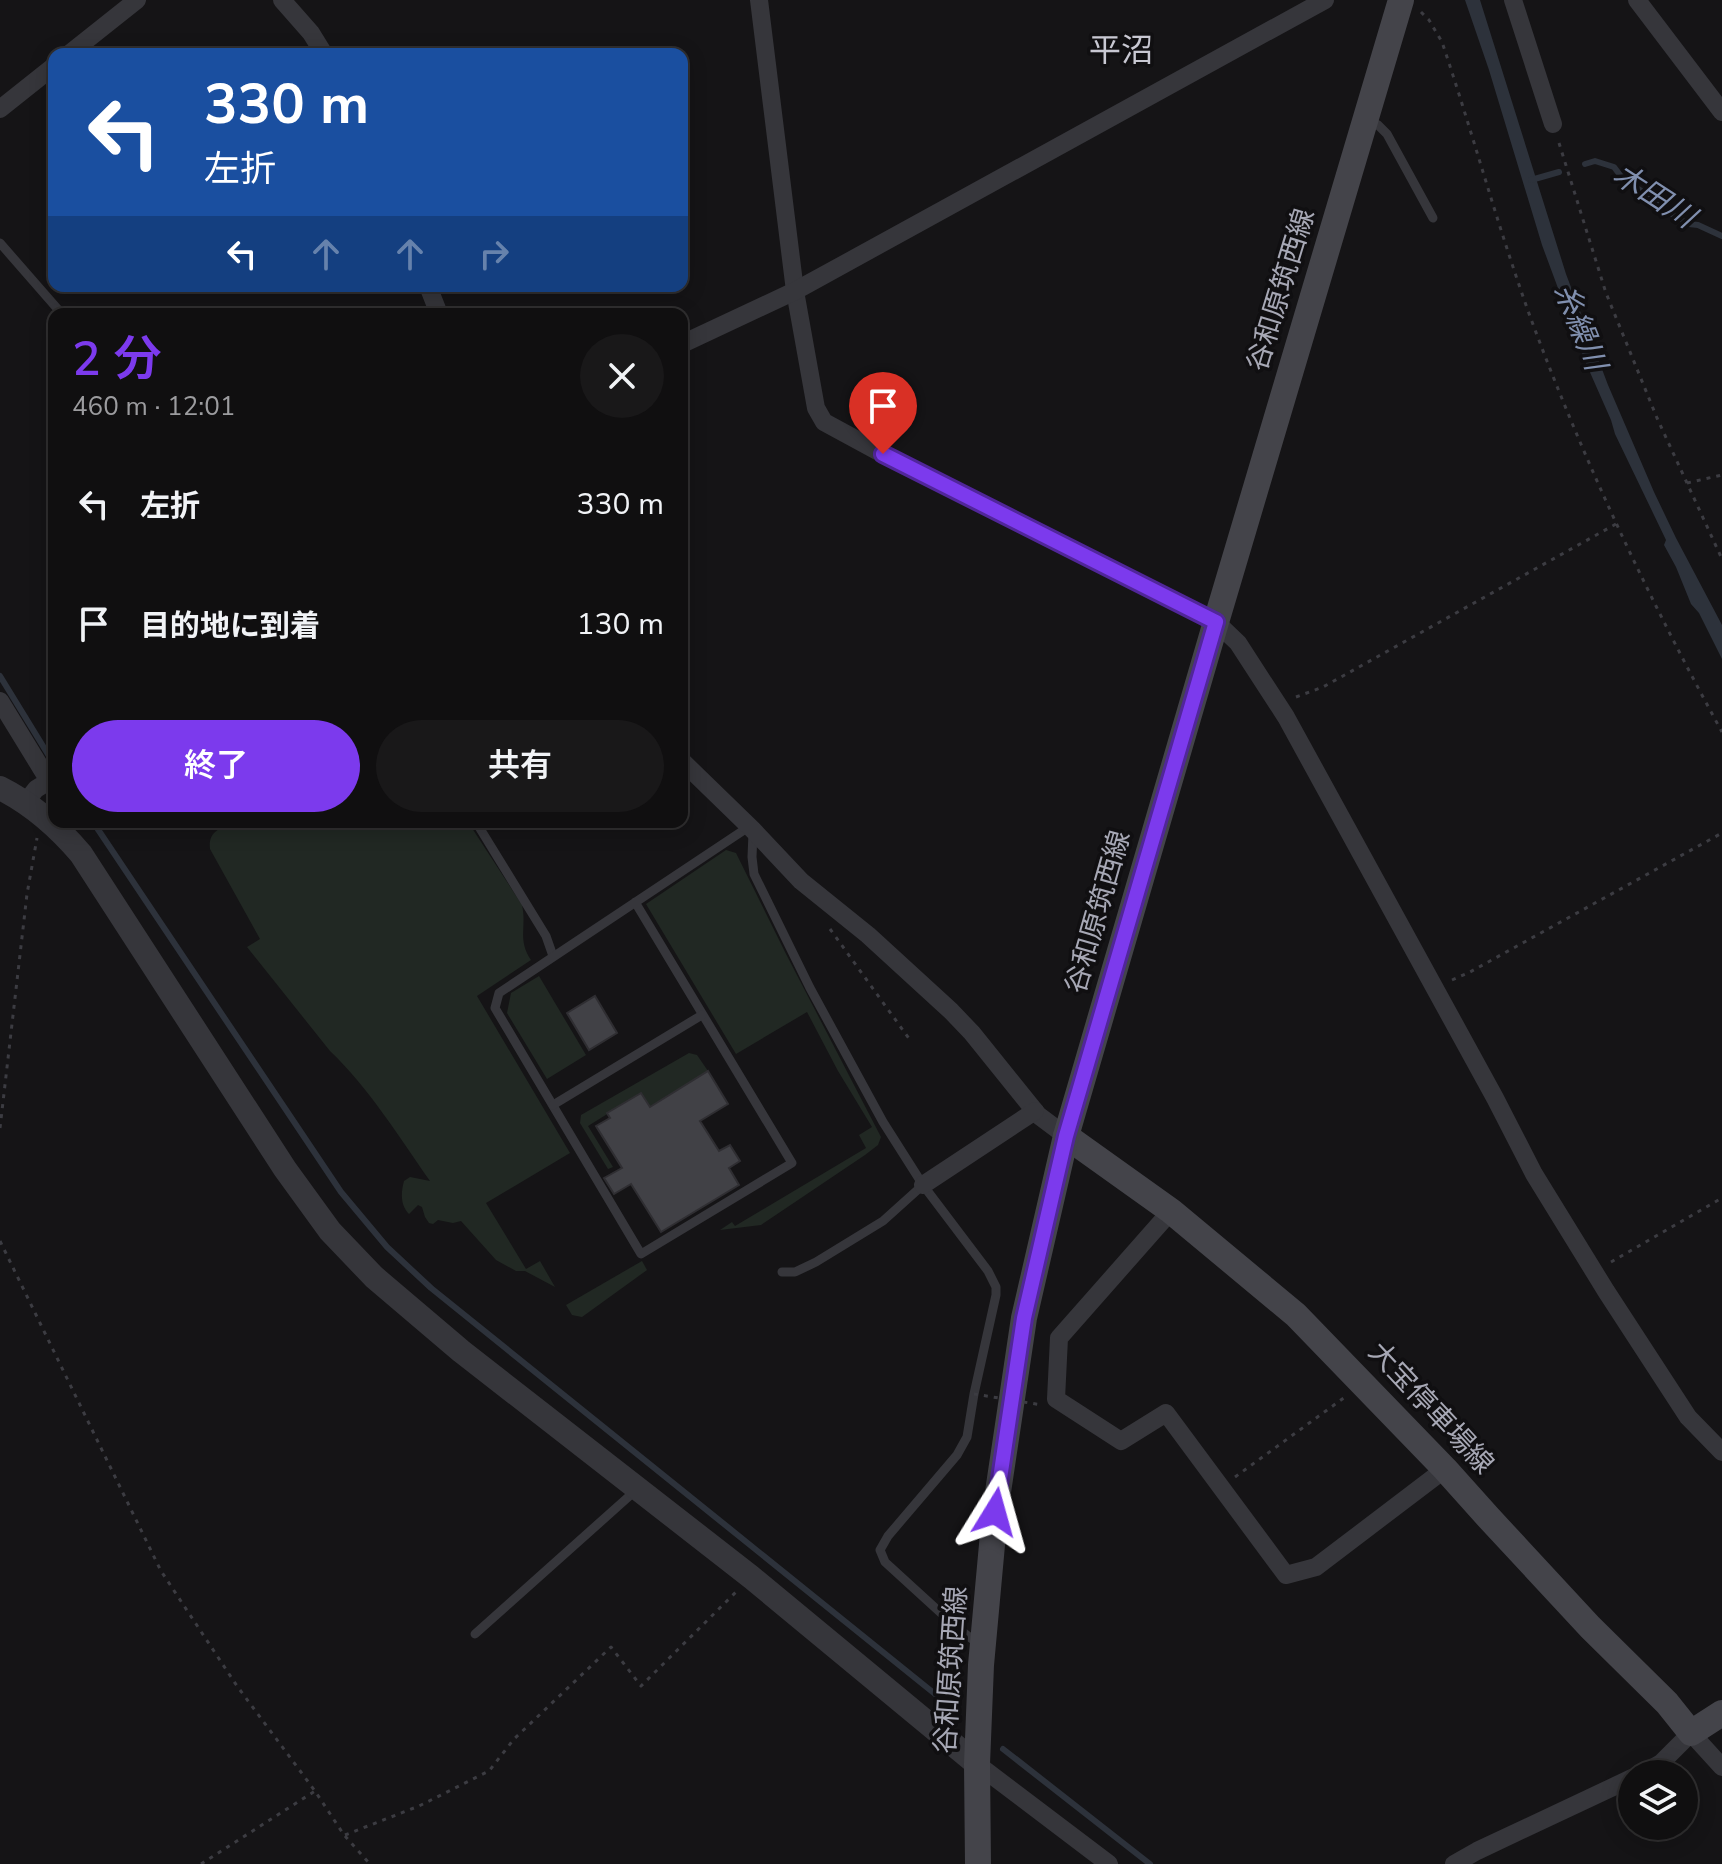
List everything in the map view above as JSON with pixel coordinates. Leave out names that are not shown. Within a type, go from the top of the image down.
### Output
[{"type":"main road","name":"谷和原筑西線","points":[[978,1864],[977,1764],[983,1647],[995,1512],[1024,1318],[1066,1136],[1401,1]]},
{"type":"main road","name":"大宝停車場線","points":[[1066,1136],[1171,1211],[1296,1315],[1364,1383],[1590,1627],[1656,1692],[1691,1733]]},
{"type":"main road","points":[[1691,1733],[1722,1713]]},
{"type":"street","points":[[77,48],[137,0]]},
{"type":"street","points":[[282,0],[320,48]]},
{"type":"street","points":[[759,0],[795,291],[816,408],[824,422],[1216,622],[1238,643],[1279,706],[1534,1174],[1688,1417],[1722,1452]]},
{"type":"street","points":[[688,341],[795,291],[1325,0]]},
{"type":"street","points":[[1513,0],[1553,124]]},
{"type":"street","points":[[1637,0],[1722,112]]},
{"type":"street","points":[[0,109],[48,71]]},
{"type":"street","points":[[0,701],[48,773]]},
{"type":"street","points":[[688,767],[801,881],[868,935],[961,1022],[1035,1111],[1066,1136]]},
{"type":"street","points":[[33,808],[36,789],[48,782]]},
{"type":"street","points":[[0,788],[33,808],[48,822]]},
{"type":"street","points":[[55,828],[94,874],[285,1169],[330,1231],[385,1287],[461,1351],[751,1577],[977,1764],[1109,1864]]},
{"type":"street","points":[[923,1185],[1035,1111]]},
{"type":"street","points":[[1171,1211],[1059,1338],[1056,1399],[1121,1441],[1166,1413],[1286,1575],[1316,1567],[1445,1469]]},
{"type":"street","points":[[1664,1760],[1691,1733],[1722,1767]]},
{"type":"street","points":[[1454,1864],[1618,1785]]},
{"type":"lane","points":[[1366,118],[1387,134],[1433,218]]},
{"type":"lane","points":[[0,243],[57,308]]},
{"type":"lane","points":[[480,828],[546,936],[553,956]]},
{"type":"lane","points":[[635,902],[792,1163],[641,1254],[495,1008],[499,993],[635,902],[751,828]]},
{"type":"lane","points":[[751,828],[754,874],[817,1002],[883,1122],[923,1185],[980,1259],[996,1287],[967,1437],[957,1455],[888,1536],[880,1550],[885,1562],[983,1647]]},
{"type":"lane","points":[[553,1105],[702,1015]]},
{"type":"lane","points":[[782,1272],[795,1272],[816,1262],[883,1221],[923,1185]]},
{"type":"lane","points":[[475,1634],[638,1489]]},
{"type":"path","points":[[1401,1],[1421,12],[1442,42],[1531,317],[1563,401],[1653,603],[1722,732]]},
{"type":"path","points":[[1553,124],[1606,293],[1657,418],[1722,559]]},
{"type":"path","points":[[1686,483],[1722,475]]},
{"type":"path","points":[[1279,706],[1334,681],[1616,524]]},
{"type":"path","points":[[0,1128],[27,894],[33,808]]},
{"type":"path","points":[[1433,988],[1470,972],[1722,833]]},
{"type":"path","points":[[830,928],[910,1040]]},
{"type":"path","points":[[1594,1271],[1722,1198]]},
{"type":"path","points":[[0,1241],[161,1571],[237,1686],[344,1835],[370,1864]]},
{"type":"path","points":[[1222,1486],[1364,1383]]},
{"type":"path","points":[[974,1394],[1042,1405]]},
{"type":"path","points":[[344,1835],[419,1806],[489,1771],[514,1739],[611,1647],[641,1686],[751,1577]]},
{"type":"path","points":[[201,1864],[315,1791]]},
{"type":"shaded area","points":[[472,828],[522,905],[523,939],[531,960],[477,996],[570,1153],[486,1203],[526,1269],[540,1261],[555,1287],[496,1260],[461,1221],[438,1220],[433,1224],[425,1217],[422,1207],[418,1205],[409,1214],[406,1210],[402,1198],[404,1181],[410,1177],[430,1181],[371,1097],[247,947],[260,939],[210,849],[213,835],[219,829]]},
{"type":"shaded area","points":[[726,850],[736,853],[881,1137],[878,1145],[865,1155],[761,1225],[720,1230],[732,1222],[735,1226],[866,1148],[859,1135],[872,1127],[807,1012],[736,1054],[646,904]]},
{"type":"shaded area","points":[[539,976],[586,1055],[547,1079],[507,1013],[511,993]]},
{"type":"shaded area","points":[[689,1053],[697,1055],[708,1071],[650,1107],[641,1093],[588,1126],[613,1167],[608,1169],[580,1123],[581,1115]]},
{"type":"shaded area","points":[[642,1261],[647,1270],[582,1317],[572,1315],[566,1305]]},
{"type":"water","name":"糸繰川","points":[[1465,0],[1480,0],[1566,274],[1608,385],[1654,492],[1722,625],[1722,659],[1699,613],[1691,604],[1664,545],[1666,540],[1615,434],[1585,361],[1542,245]]},
{"type":"building","points":[[595,996],[617,1033],[589,1050],[567,1013]]},
{"type":"building","points":[[708,1071],[728,1104],[700,1121],[719,1151],[730,1145],[740,1161],[729,1168],[739,1185],[661,1232],[631,1184],[614,1194],[604,1178],[622,1168],[596,1126],[610,1118],[607,1113],[641,1093],[650,1107]]},
{"type":"waterway","name":"木田川","points":[[1585,164],[1595,161],[1614,167],[1623,179],[1665,210],[1689,224],[1722,236]]},
{"type":"waterway","name":"木田川","points":[[1531,180],[1559,172]]},
{"type":"waterway","points":[[0,676],[48,754]]},
{"type":"waterway","points":[[97,828],[341,1192],[387,1247],[431,1288],[940,1698]]},
{"type":"waterway","points":[[1003,1749],[1150,1864]]},
{"type":"district","name":"平沼","points":[[1121,50]]},
{"type":"route","points":[[883,454],[1216,622],[1066,1136],[1024,1318],[995,1512]]}]
